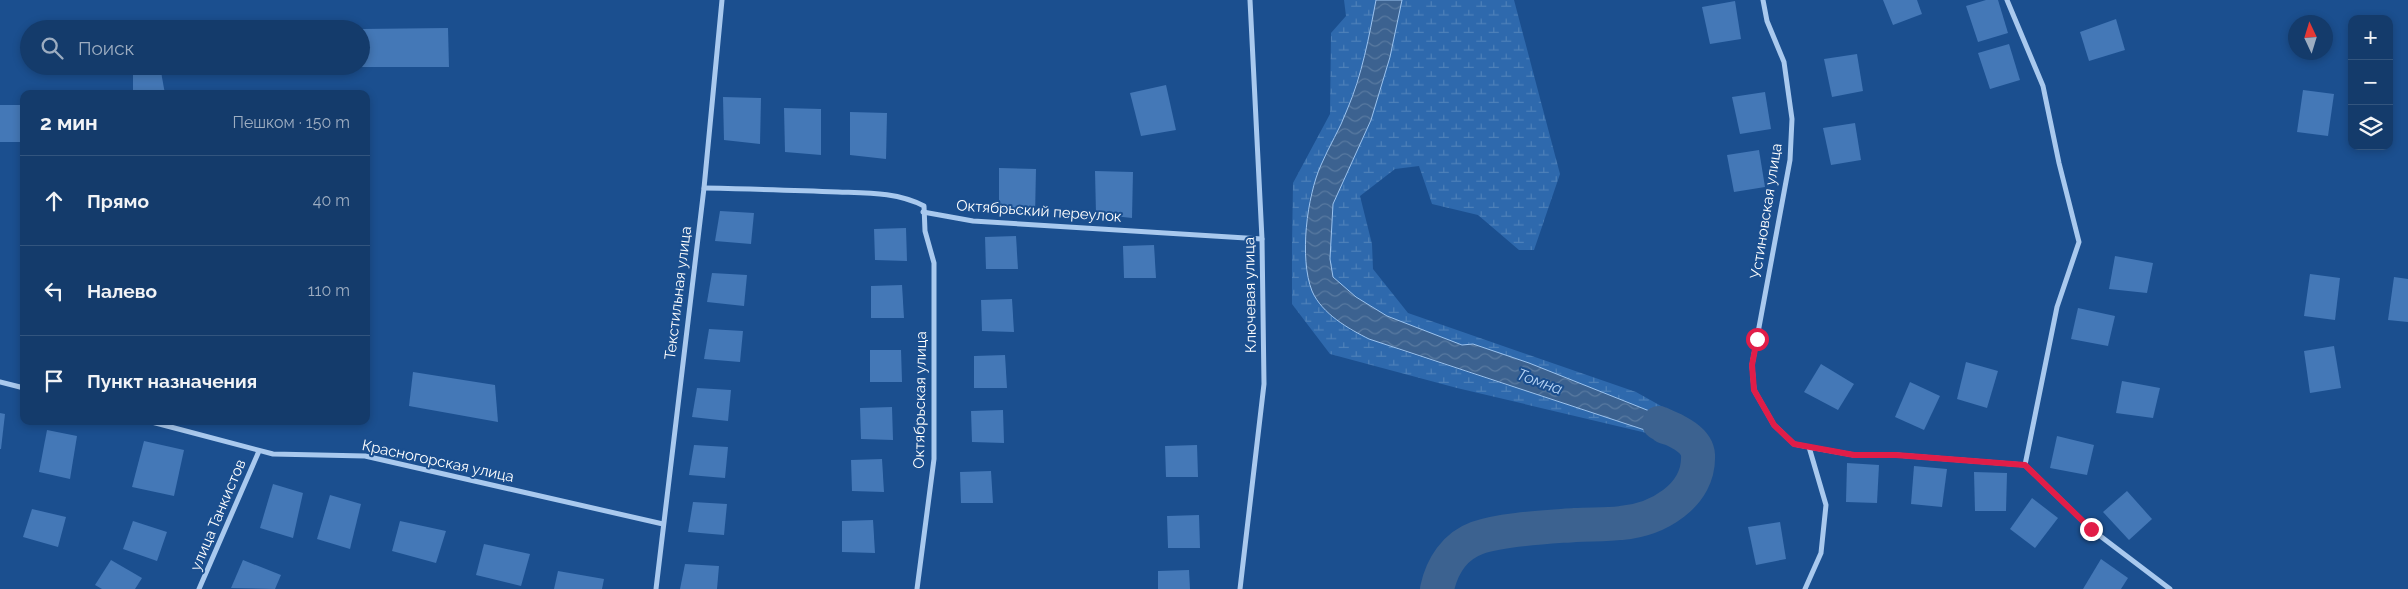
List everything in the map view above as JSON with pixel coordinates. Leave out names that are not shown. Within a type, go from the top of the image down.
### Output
[{"type":"street","name":"Текстильная улица","points":[[656,589],[704,188],[722,0]]},
{"type":"street","name":"Ключевая улица","points":[[1240,589],[1264,384],[1262,239],[1250,0]]},
{"type":"street","name":"Устиновская улица","points":[[1762,0],[1767,21],[1784,62],[1792,119],[1790,160],[1752,365],[1754,390],[1774,425],[1794,444],[1854,455],[1896,455],[2025,465]]},
{"type":"street","points":[[2007,0],[2043,86],[2059,163],[2079,242],[2057,307],[2025,465],[2091,529],[2170,589]]},
{"type":"street","points":[[704,188],[796,189],[880,194],[911,199],[924,206],[923,212]]},
{"type":"street","name":"Октябрьский переулок","points":[[923,212],[973,221],[1262,239]]},
{"type":"street","name":"Октябрьская улица","points":[[918,589],[934,459],[934,263],[923,212]]},
{"type":"street","points":[[0,382],[20,387]]},
{"type":"street","name":"Красногорская улица","points":[[163,425],[273,454],[365,456],[663,524]]},
{"type":"street","points":[[1804,589],[1821,553],[1826,505],[1809,447]]},
{"type":"street","name":"улица Танкистов","points":[[199,589],[259,451]]},
{"type":"green space","points":[[1344,0],[1376,0],[1367,49],[1348,109],[1321,166],[1310,196],[1307,225],[1350,330],[1400,350],[1672,439],[1457,388],[1330,354],[1292,304],[1293,183],[1330,114],[1331,33],[1346,16]]},
{"type":"green space","points":[[1402,0],[1514,0],[1560,174],[1534,250],[1519,250],[1478,215],[1432,204],[1419,166],[1395,169],[1360,196],[1372,244],[1373,269],[1408,313],[1636,392],[1679,416],[1677,422],[1529,363],[1473,344],[1462,345],[1387,316],[1356,297],[1333,277],[1330,259],[1333,204],[1371,120],[1390,57]]},
{"type":"water","points":[[1376,0],[1402,0],[1390,57],[1371,120],[1333,204],[1330,259],[1333,277],[1356,297],[1387,316],[1462,345],[1473,344],[1529,363],[1677,422],[1672,439],[1369,339],[1353,331],[1329,314],[1316,299],[1308,277],[1305,245],[1312,193],[1321,165],[1344,117],[1357,83],[1368,42]]},
{"type":"building","points":[[1883,0],[1917,0],[1922,14],[1893,25]]},
{"type":"building","points":[[1986,0],[1998,0],[2008,33],[1978,42],[1966,6]]},
{"type":"building","points":[[1735,1],[1741,39],[1710,44],[1702,7]]},
{"type":"building","points":[[2116,19],[2125,50],[2089,61],[2080,32]]},
{"type":"building","points":[[448,28],[449,67],[370,67],[370,29]]},
{"type":"building","points":[[2009,44],[2020,80],[1990,89],[1978,53]]},
{"type":"building","points":[[1857,54],[1863,91],[1832,97],[1824,59]]},
{"type":"building","points":[[133,75],[162,75],[164,90],[133,90]]},
{"type":"building","points":[[1166,85],[1176,130],[1141,136],[1130,93]]},
{"type":"building","points":[[2303,90],[2334,94],[2328,136],[2297,132]]},
{"type":"building","points":[[1765,92],[1771,129],[1740,134],[1732,97]]},
{"type":"building","points":[[723,97],[761,98],[760,144],[724,140]]},
{"type":"building","points":[[0,105],[20,105],[20,142],[0,142]]},
{"type":"building","points":[[784,108],[821,109],[821,155],[785,152]]},
{"type":"building","points":[[850,112],[887,113],[886,159],[850,155]]},
{"type":"building","points":[[1855,123],[1861,160],[1831,165],[1823,128]]},
{"type":"building","points":[[1759,150],[1765,187],[1734,192],[1727,155]]},
{"type":"building","points":[[999,168],[1036,169],[1035,215],[999,212]]},
{"type":"building","points":[[1095,171],[1133,172],[1132,218],[1096,214]]},
{"type":"building","points":[[720,211],[754,213],[751,244],[715,241]]},
{"type":"building","points":[[906,228],[907,261],[875,260],[874,229]]},
{"type":"building","points":[[1016,236],[1018,269],[986,269],[985,237]]},
{"type":"building","points":[[1154,245],[1156,278],[1124,278],[1123,246]]},
{"type":"building","points":[[2115,256],[2153,263],[2147,293],[2109,289]]},
{"type":"building","points":[[712,273],[747,275],[744,306],[707,302]]},
{"type":"building","points":[[2310,274],[2340,278],[2335,320],[2304,316]]},
{"type":"building","points":[[2394,277],[2408,279],[2408,322],[2388,320]]},
{"type":"building","points":[[902,285],[904,318],[871,318],[871,286]]},
{"type":"building","points":[[1012,299],[1014,332],[982,331],[981,300]]},
{"type":"building","points":[[2078,308],[2115,316],[2108,346],[2071,339]]},
{"type":"building","points":[[709,329],[743,331],[740,362],[704,359]]},
{"type":"building","points":[[2334,346],[2341,388],[2310,393],[2304,351]]},
{"type":"building","points":[[870,350],[901,350],[902,382],[870,382]]},
{"type":"building","points":[[1005,355],[1007,388],[974,388],[974,356]]},
{"type":"building","points":[[1966,362],[1998,371],[1987,408],[1957,399]]},
{"type":"building","points":[[1821,364],[1854,384],[1838,410],[1804,392]]},
{"type":"building","points":[[413,372],[495,385],[498,422],[409,406]]},
{"type":"building","points":[[2122,381],[2160,388],[2153,418],[2116,413]]},
{"type":"building","points":[[1910,382],[1940,396],[1924,430],[1895,417]]},
{"type":"building","points":[[697,388],[731,390],[728,421],[692,417]]},
{"type":"building","points":[[892,407],[893,440],[861,439],[860,408]]},
{"type":"building","points":[[1003,410],[1004,443],[972,442],[971,411]]},
{"type":"building","points":[[0,413],[5,414],[1,449],[0,449]]},
{"type":"building","points":[[47,430],[77,436],[70,479],[39,472]]},
{"type":"building","points":[[2057,436],[2094,445],[2087,475],[2050,468]]},
{"type":"building","points":[[144,441],[184,450],[174,496],[132,487]]},
{"type":"building","points":[[694,445],[728,447],[725,478],[689,475]]},
{"type":"building","points":[[1197,445],[1198,477],[1166,477],[1165,446]]},
{"type":"building","points":[[882,459],[884,492],[852,491],[851,460]]},
{"type":"building","points":[[1847,463],[1879,465],[1877,503],[1846,502]]},
{"type":"building","points":[[1914,466],[1947,469],[1942,507],[1911,504]]},
{"type":"building","points":[[991,471],[993,503],[961,503],[960,472]]},
{"type":"building","points":[[1974,472],[2007,473],[2006,511],[1975,511]]},
{"type":"building","points":[[273,484],[303,493],[293,538],[260,528]]},
{"type":"building","points":[[2127,491],[2152,519],[2129,540],[2103,512]]},
{"type":"building","points":[[330,495],[361,504],[350,549],[317,539]]},
{"type":"building","points":[[2032,498],[2058,518],[2035,548],[2010,529]]},
{"type":"building","points":[[693,502],[727,504],[724,535],[688,532]]},
{"type":"building","points":[[32,509],[66,517],[58,547],[23,537]]},
{"type":"building","points":[[1199,515],[1200,548],[1168,548],[1167,516]]},
{"type":"building","points":[[873,520],[875,553],[842,552],[842,521]]},
{"type":"building","points":[[133,521],[167,532],[157,561],[123,549]]},
{"type":"building","points":[[400,521],[446,531],[436,563],[392,551]]},
{"type":"building","points":[[1780,522],[1786,559],[1756,565],[1748,527]]},
{"type":"building","points":[[484,544],[530,554],[521,586],[476,575]]},
{"type":"building","points":[[2101,559],[2128,578],[2121,589],[2083,589]]},
{"type":"building","points":[[111,560],[142,578],[135,589],[102,589],[95,585]]},
{"type":"building","points":[[243,560],[281,575],[275,589],[231,588]]},
{"type":"building","points":[[685,564],[719,566],[717,589],[680,589]]},
{"type":"building","points":[[1189,570],[1190,589],[1158,589],[1158,571]]},
{"type":"building","points":[[558,571],[604,579],[602,589],[554,589]]},
{"type":"waterway","name":"Томна","points":[[1437,589],[1442,572],[1451,558],[1462,546],[1477,538],[1499,532],[1525,529],[1615,524],[1635,521],[1662,511],[1674,503],[1684,494],[1692,482],[1697,470],[1698,455],[1697,449],[1689,439],[1677,431],[1670,428],[1659,423],[1675,430],[1665,427]]},
{"type":"route","points":[[1757,339],[1752,365],[1754,390],[1774,425],[1794,444],[1854,455],[1896,455],[2025,465],[2091,529]]}]
